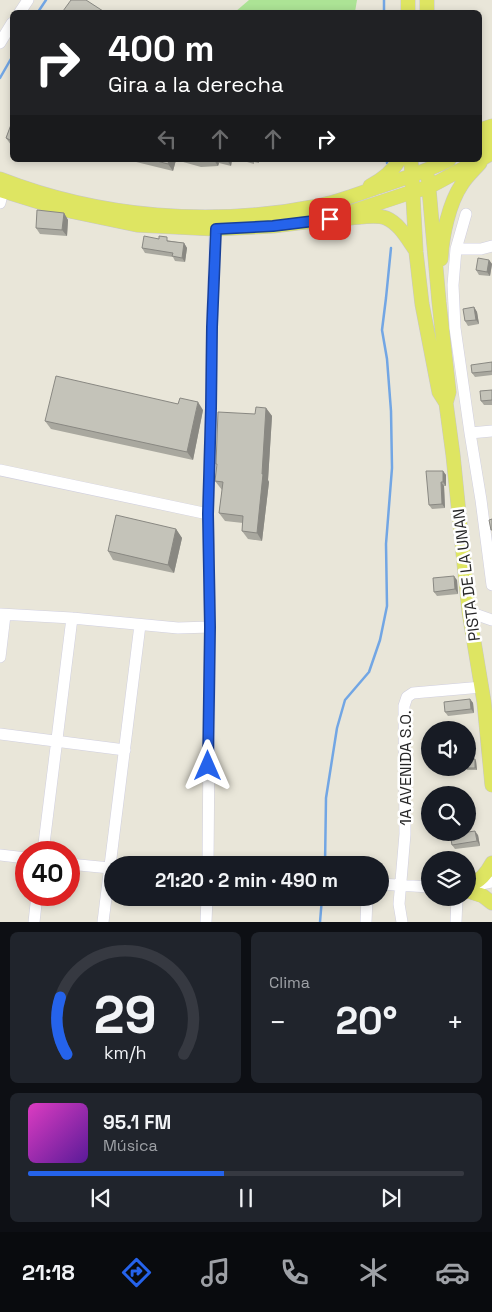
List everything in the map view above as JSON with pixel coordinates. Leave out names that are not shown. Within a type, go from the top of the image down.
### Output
[{"type":"main road","points":[[484,155],[492,139]]},
{"type":"main road","points":[[344,198],[378,181],[398,162]]},
{"type":"main road","name":"PISTA DE LA UNAN","points":[[410,162],[416,252],[422,304],[440,392],[446,403],[469,612],[482,687],[492,785]]},
{"type":"main road","points":[[1,191],[33,190],[71,201],[110,209],[168,216],[215,217],[263,214],[317,206],[411,176],[428,165],[441,162]]},
{"type":"main road","points":[[330,219],[429,187],[472,162]]},
{"type":"main road","points":[[439,302],[442,246],[450,213],[462,184],[479,162]]},
{"type":"main road","name":"PISTA DE LA UNAN","points":[[428,165],[439,302],[450,392],[446,403]]},
{"type":"main road","points":[[1,191],[65,210],[117,222],[162,227],[216,229],[273,226],[330,219],[385,218],[392,221],[402,231],[416,252]]},
{"type":"main road","points":[[476,882],[484,876],[492,863]]},
{"type":"main road","points":[[476,892],[492,903]]},
{"type":"street","points":[[0,43],[10,27]]},
{"type":"street","points":[[466,214],[456,248],[453,285],[455,328],[470,434],[487,499],[492,585]]},
{"type":"street","points":[[208,856],[210,627],[208,514],[216,229]]},
{"type":"street","points":[[456,248],[481,249],[492,246]]},
{"type":"street","points":[[470,434],[492,430]]},
{"type":"street","points":[[453,455],[474,454]]},
{"type":"street","points":[[0,470],[208,514]]},
{"type":"street","points":[[469,612],[492,620]]},
{"type":"street","points":[[0,657],[2,614],[72,618],[178,628],[210,627]]},
{"type":"street","points":[[44,841],[72,618]]},
{"type":"street","points":[[112,856],[140,625]]},
{"type":"street","name":"1A AVENIDA S.O.","points":[[400,885],[405,834],[404,706],[407,697],[413,693],[482,687]]},
{"type":"street","points":[[0,734],[125,750]]},
{"type":"street","points":[[0,855],[15,857]]},
{"type":"street","points":[[80,865],[104,867]]},
{"type":"street","points":[[476,886],[492,882]]},
{"type":"street","points":[[389,884],[421,886]]},
{"type":"street","points":[[400,885],[399,904],[402,922]]},
{"type":"street","points":[[476,889],[492,891]]},
{"type":"street","points":[[34,922],[36,906]]},
{"type":"street","points":[[103,922],[105,906]]},
{"type":"street","points":[[206,922],[207,906]]},
{"type":"street","points":[[366,922],[367,906]]},
{"type":"street","points":[[456,922],[457,906]]},
{"type":"green space","points":[[249,0],[357,0],[355,10],[237,10]]},
{"type":"building","points":[[71,0],[86,0],[101,10],[64,10]]},
{"type":"building","points":[[10,127],[10,140],[6,138]]},
{"type":"building","points":[[37,210],[64,213],[62,230],[36,228]]},
{"type":"building","points":[[144,236],[159,239],[159,236],[167,237],[167,241],[184,243],[182,258],[172,256],[173,253],[142,248]]},
{"type":"building","points":[[478,258],[489,260],[487,272],[476,270]]},
{"type":"building","points":[[474,307],[476,320],[465,321],[463,309]]},
{"type":"building","points":[[492,362],[492,371],[472,373],[471,365]]},
{"type":"building","points":[[56,376],[178,404],[180,398],[198,402],[187,452],[45,421]]},
{"type":"building","points":[[492,390],[492,400],[481,401],[480,391]]},
{"type":"building","points":[[256,407],[266,408],[263,474],[257,533],[242,531],[243,516],[219,513],[223,482],[215,481],[218,412],[255,414]]},
{"type":"building","points":[[426,471],[443,471],[443,482],[441,482],[442,504],[429,505]]},
{"type":"building","points":[[116,515],[176,529],[168,565],[108,551]]},
{"type":"building","points":[[492,519],[492,530],[491,530],[489,520]]},
{"type":"building","points":[[454,576],[455,589],[434,592],[433,578]]},
{"type":"building","points":[[470,699],[471,709],[445,712],[444,702]]},
{"type":"building","points":[[476,836],[477,841],[452,845],[451,841],[476,841]]},
{"type":"waterway","points":[[39,10],[46,0]]},
{"type":"waterway","points":[[384,0],[384,10]]},
{"type":"waterway","points":[[0,78],[10,60]]},
{"type":"waterway","points":[[325,856],[326,798],[337,728],[345,700],[369,672],[380,640],[387,606],[386,544],[392,468],[391,411],[387,359],[382,330],[391,248]]},
{"type":"waterway","points":[[320,922],[321,906]]},
{"type":"route","points":[[208,766],[210,627],[208,514],[216,229],[273,226],[330,219]]}]
